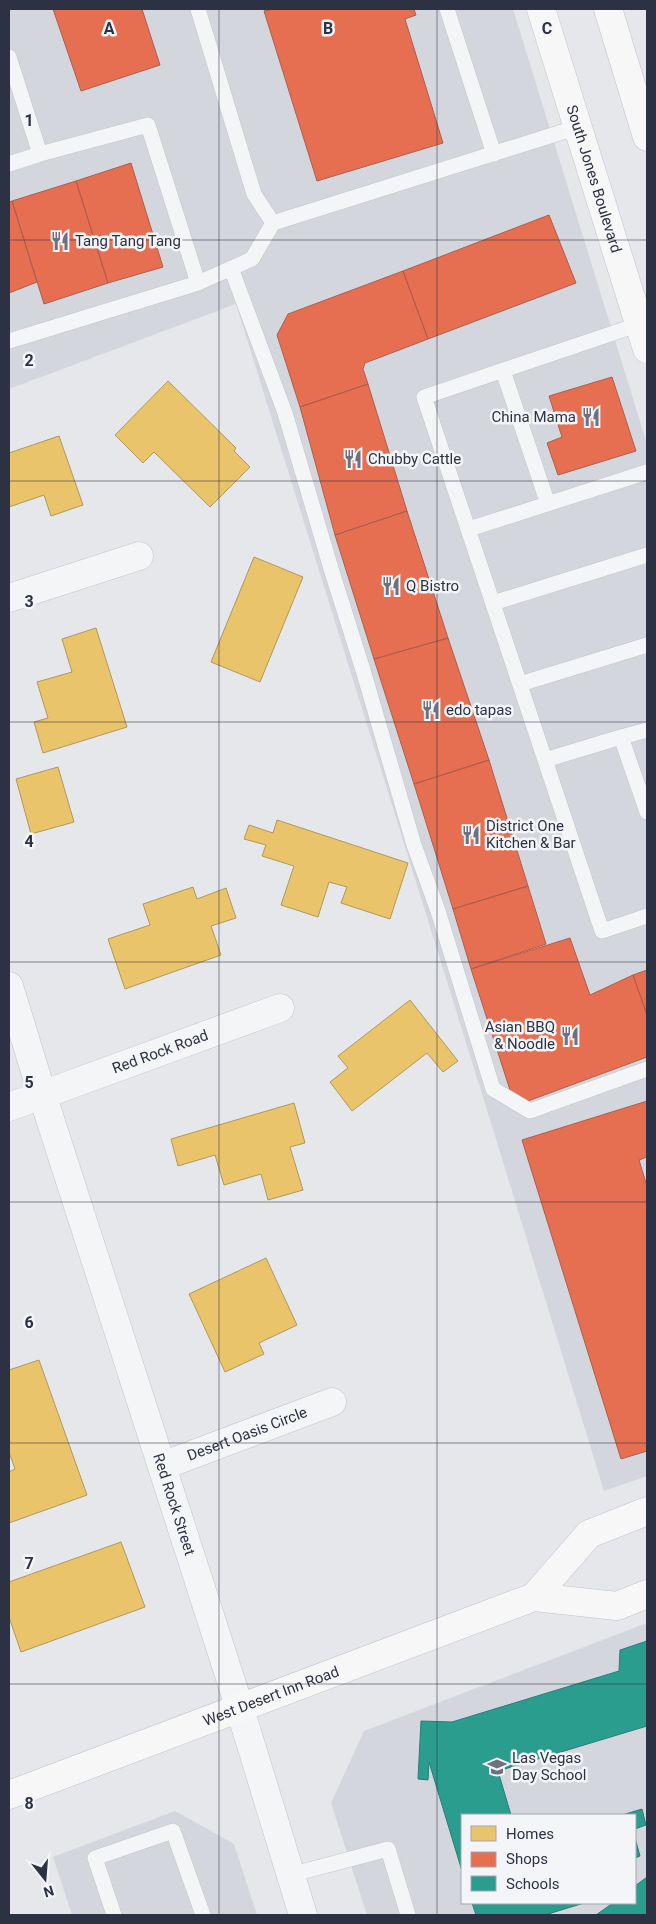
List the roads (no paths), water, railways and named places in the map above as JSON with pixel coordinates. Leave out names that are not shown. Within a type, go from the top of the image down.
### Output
[{"type":"main road","name":"South Jones Boulevard","points":[[541,9],[643,337]]},
{"type":"main road","points":[[608,9],[647,138]]},
{"type":"main road","name":"West Desert Inn Road","points":[[534,1597],[589,1534],[647,1511]]},
{"type":"main road","name":"West Desert Inn Road","points":[[9,1795],[534,1597],[617,1606],[647,1594]]},
{"type":"street","points":[[9,598],[139,556]]},
{"type":"street","name":"Red Rock Street","points":[[9,986],[240,1709],[303,1915]]},
{"type":"street","name":"Red Rock Road","points":[[42,1094],[280,1008]]},
{"type":"street","points":[[9,1107],[42,1094]]},
{"type":"street","name":"Desert Oasis Circle","points":[[162,1466],[332,1402]]},
{"type":"lane","points":[[198,9],[254,194],[274,223]]},
{"type":"lane","points":[[447,9],[494,154]]},
{"type":"lane","points":[[9,57],[40,154]]},
{"type":"lane","points":[[9,164],[148,125],[198,283]]},
{"type":"lane","points":[[9,341],[198,283],[252,259],[274,223],[578,127]]},
{"type":"lane","points":[[231,268],[285,413],[332,572],[364,670],[414,845],[438,912],[493,1089],[530,1111],[647,1069]]},
{"type":"lane","points":[[643,337],[503,371],[424,396],[602,931],[647,916]]},
{"type":"lane","points":[[503,371],[548,504]]},
{"type":"lane","points":[[468,529],[647,472]]},
{"type":"lane","points":[[493,603],[647,555]]},
{"type":"lane","points":[[520,684],[647,645]]},
{"type":"lane","points":[[545,760],[647,730]]},
{"type":"lane","points":[[621,738],[647,812]]},
{"type":"lane","points":[[114,1915],[95,1858],[173,1831],[203,1915]]},
{"type":"lane","points":[[290,1875],[388,1849],[408,1915]]},
{"type":"place","name":"Tang Tang Tang","points":[[60,241]]},
{"type":"place","name":"China Mama","points":[[591,417]]},
{"type":"place","name":"Chubby Cattle","points":[[353,459]]},
{"type":"place","name":"Q Bistro","points":[[391,586]]},
{"type":"place","name":"edo tapas","points":[[431,710]]},
{"type":"place","name":"District One Kitchen & Bar","points":[[471,835]]},
{"type":"place","name":"Asian BBQ & Noodle","points":[[570,1036]]},
{"type":"place","name":"Las Vegas Day School","points":[[497,1767]]}]
